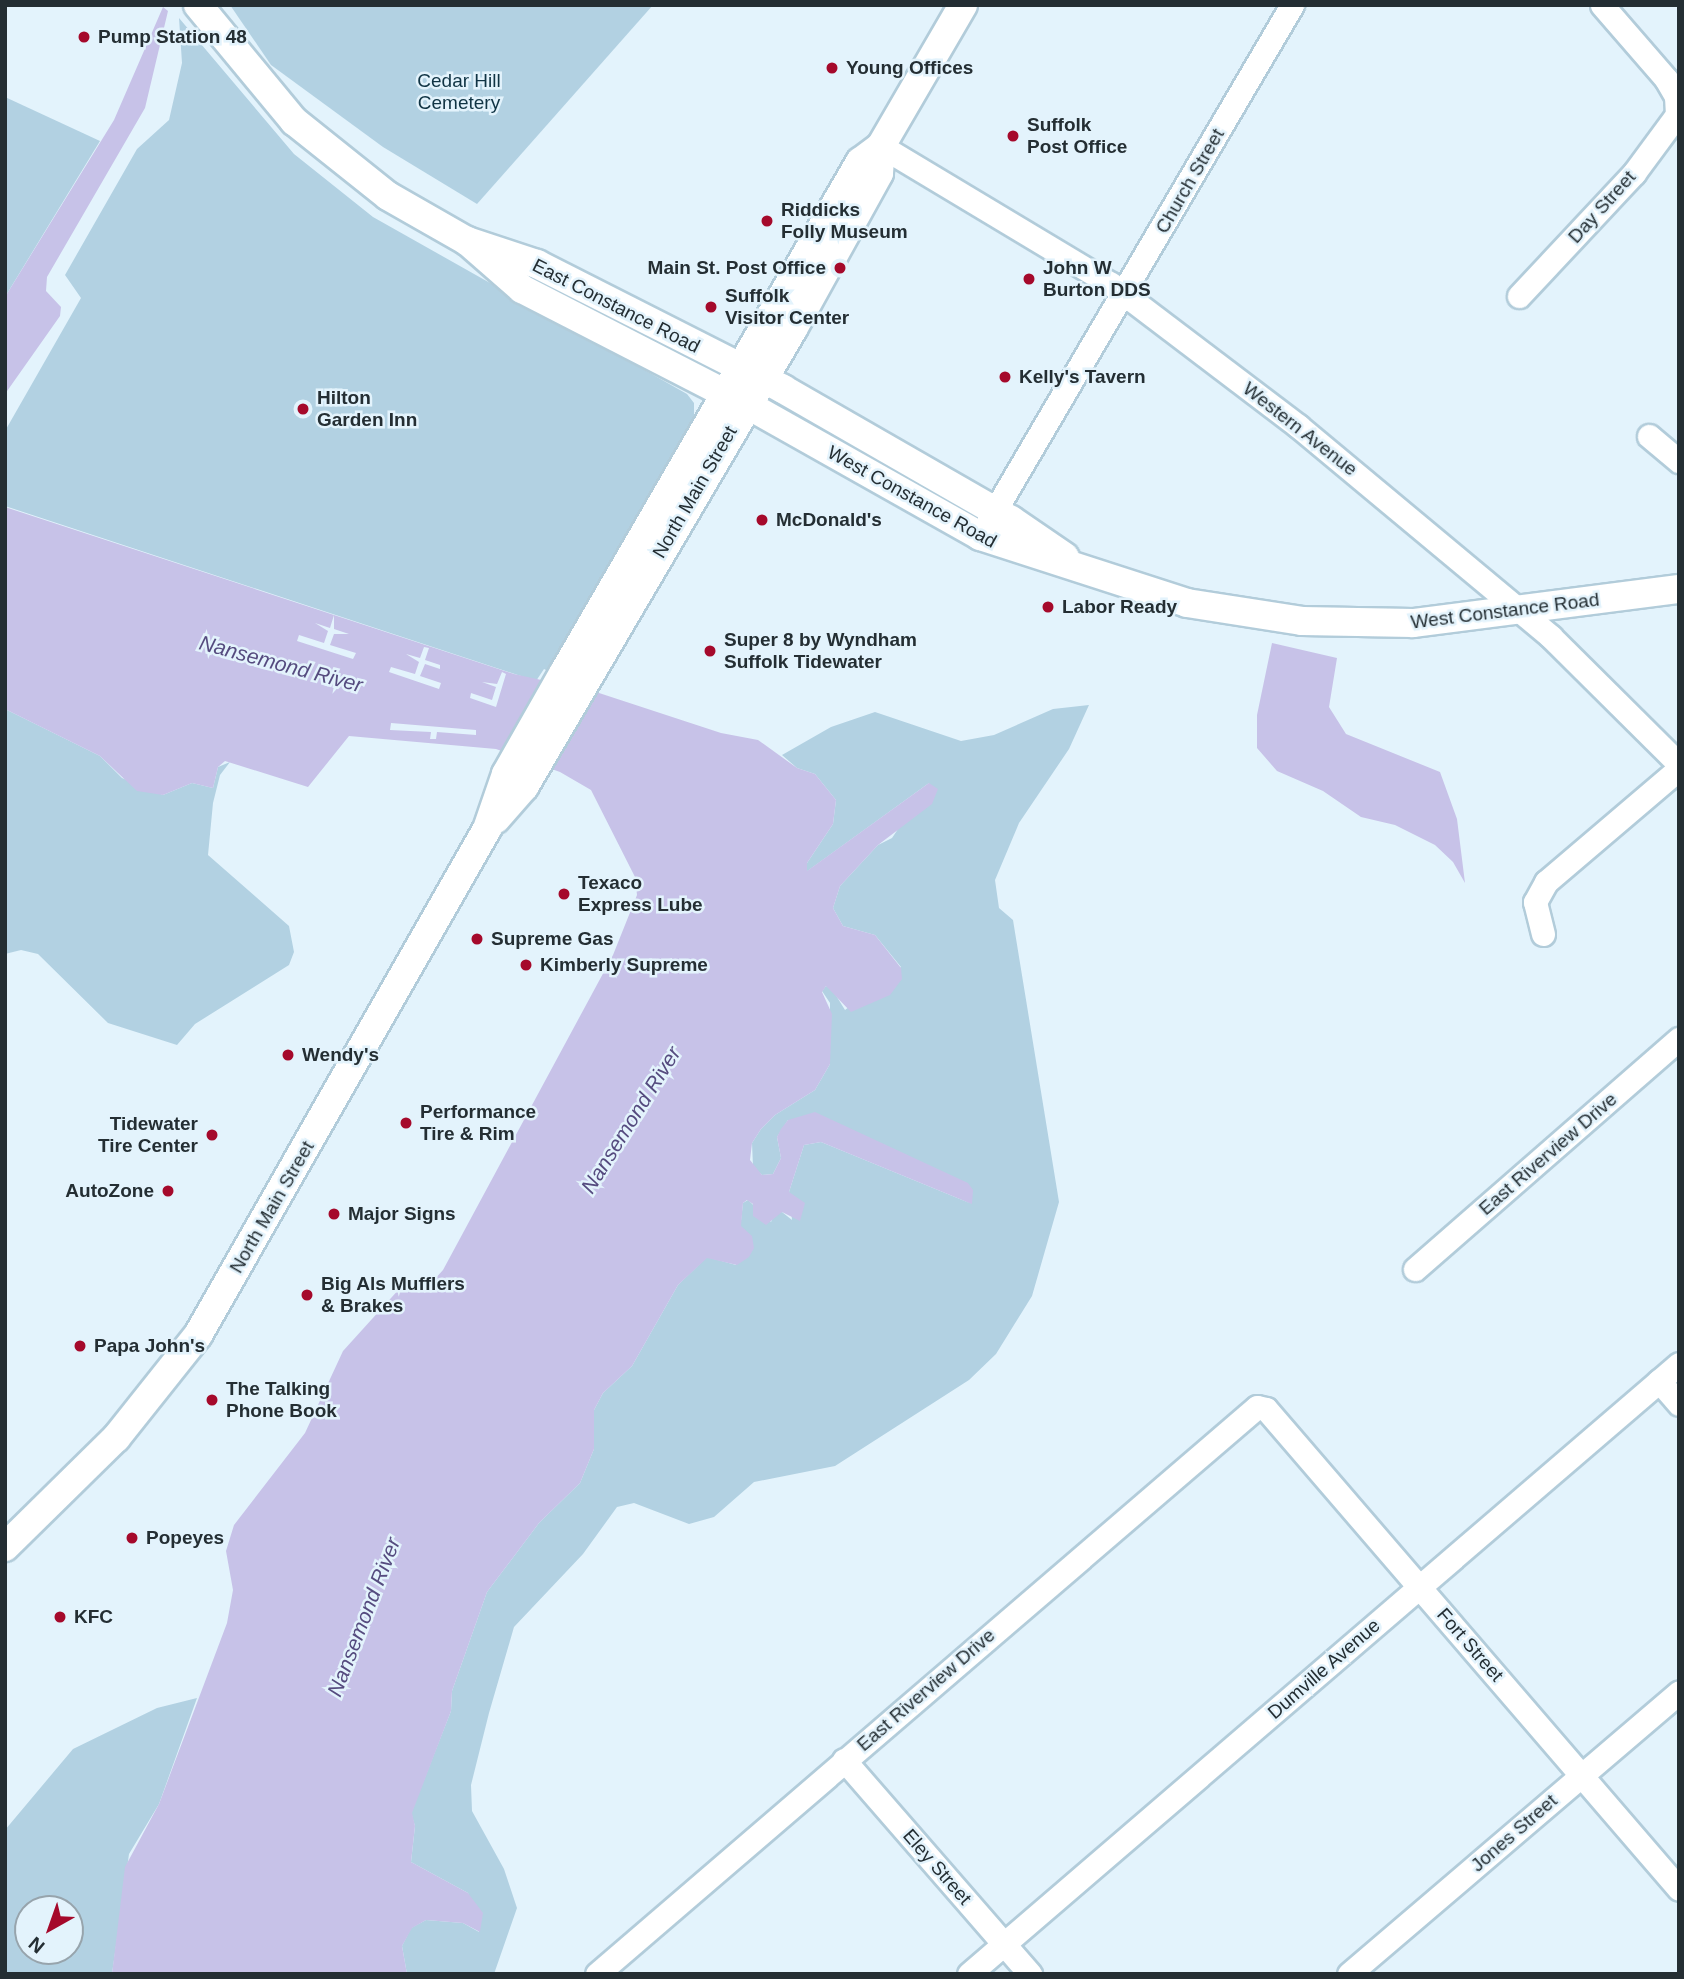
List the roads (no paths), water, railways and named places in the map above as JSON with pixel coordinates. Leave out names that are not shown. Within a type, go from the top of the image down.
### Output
[{"type":"main road","name":"East Constance Road","points":[[198,5],[265,92],[312,138],[372,186],[467,241],[522,289],[736,399]]},
{"type":"main road","name":"North Main Street","points":[[5,1547],[116,1438],[198,1335],[751,374],[860,162],[881,146],[963,5]]},
{"type":"main road","name":"East Constance Road","points":[[467,241],[537,264],[751,374]]},
{"type":"main road","name":"West Constance Road","points":[[751,374],[994,510],[1085,570]]},
{"type":"main road","name":"West Constance Road","points":[[736,399],[981,536],[1186,603],[1302,621],[1413,624],[1679,589]]},
{"type":"street","name":"Church Street","points":[[981,536],[1293,5]]},
{"type":"street","points":[[1602,5],[1666,79],[1676,96],[1678,113]]},
{"type":"street","name":"Day Street","points":[[1519,296],[1634,173],[1678,113]]},
{"type":"street","name":"Western Avenue","points":[[881,146],[1124,293],[1319,443],[1521,611],[1679,767]]},
{"type":"street","points":[[1649,436],[1679,461]]},
{"type":"street","points":[[1543,934],[1535,902],[1546,882],[1679,767]]},
{"type":"street","name":"East Riverview Drive","points":[[1415,1269],[1679,1039]]},
{"type":"street","name":"Dumville Avenue","points":[[968,1974],[1679,1364]]},
{"type":"street","points":[[1659,1381],[1679,1404]]},
{"type":"street","name":"East Riverview Drive","points":[[597,1974],[1257,1407]]},
{"type":"street","name":"Fort Street","points":[[1257,1407],[1266,1409],[1679,1889]]},
{"type":"street","name":"Jones Street","points":[[1349,1974],[1679,1692]]},
{"type":"street","name":"Eley Street","points":[[844,1760],[1030,1974]]},
{"type":"water","points":[[163,7],[168,11],[145,108],[47,277],[46,291],[61,307],[60,316],[5,394],[5,297],[114,120]]},
{"type":"water","name":"Nansemond River","points":[[5,507],[514,674],[596,692],[721,733],[758,740],[797,768],[815,774],[836,800],[833,824],[807,863],[807,871],[929,783],[938,789],[932,804],[878,845],[840,886],[833,908],[843,926],[875,935],[901,968],[902,979],[890,995],[851,1012],[826,986],[822,992],[832,1014],[830,1064],[815,1090],[775,1115],[761,1129],[752,1143],[750,1160],[762,1175],[773,1174],[781,1158],[777,1137],[781,1129],[788,1120],[815,1112],[968,1183],[973,1190],[972,1204],[821,1142],[804,1145],[789,1192],[805,1203],[800,1221],[782,1212],[766,1225],[753,1216],[753,1204],[747,1200],[743,1203],[741,1226],[752,1236],[754,1248],[749,1257],[737,1265],[707,1258],[678,1285],[632,1366],[603,1393],[594,1410],[594,1449],[580,1483],[539,1523],[487,1592],[452,1691],[451,1711],[412,1813],[415,1826],[411,1862],[468,1893],[483,1913],[480,1932],[463,1923],[426,1920],[412,1928],[402,1946],[407,1974],[112,1974],[125,1867],[159,1804],[227,1623],[233,1590],[226,1551],[234,1525],[305,1433],[343,1351],[401,1287],[409,1281],[424,1291],[443,1270],[613,955],[637,895],[635,877],[591,790],[560,772],[496,749],[349,736],[308,787],[225,761],[218,767],[213,788],[192,783],[163,795],[137,791],[100,756],[5,709]]},
{"type":"water","points":[[1272,643],[1337,658],[1329,707],[1346,734],[1440,772],[1457,819],[1465,883],[1453,862],[1435,845],[1395,825],[1361,817],[1323,791],[1277,771],[1257,748],[1257,715]]},
{"type":"place","name":"Pump Station 48","points":[[84,37]]},
{"type":"place","name":"Young Offices","points":[[832,68]]},
{"type":"place","name":"Suffolk Post Office","points":[[1013,136]]},
{"type":"place","name":"Riddicks Folly Museum","points":[[767,221]]},
{"type":"place","name":"Main St. Post Office","points":[[840,268]]},
{"type":"place","name":"John W Burton DDS","points":[[1029,279]]},
{"type":"place","name":"Suffolk Visitor Center","points":[[711,307]]},
{"type":"place","name":"Kelly's Tavern","points":[[1005,377]]},
{"type":"place","name":"Hilton Garden Inn","points":[[303,409]]},
{"type":"place","name":"McDonald's","points":[[762,520]]},
{"type":"place","name":"Labor Ready","points":[[1048,607]]},
{"type":"place","name":"Super 8 by Wyndham Suffolk Tidewater","points":[[710,651]]},
{"type":"place","name":"Texaco Express Lube","points":[[564,894]]},
{"type":"place","name":"Supreme Gas","points":[[477,939]]},
{"type":"place","name":"Kimberly Supreme","points":[[526,965]]},
{"type":"place","name":"Wendy's","points":[[288,1055]]},
{"type":"place","name":"Performance Tire & Rim","points":[[406,1123]]},
{"type":"place","name":"Tidewater Tire Center","points":[[212,1135]]},
{"type":"place","name":"AutoZone","points":[[168,1191]]},
{"type":"place","name":"Major Signs","points":[[334,1214]]},
{"type":"place","name":"Big Als Mufflers & Brakes","points":[[307,1295]]},
{"type":"place","name":"Papa John's","points":[[80,1346]]},
{"type":"place","name":"The Talking Phone Book","points":[[212,1400]]},
{"type":"place","name":"Popeyes","points":[[132,1538]]},
{"type":"place","name":"KFC","points":[[60,1617]]},
{"type":"park label","name":"Cedar Hill Cemetery","points":[[459,92]]}]
